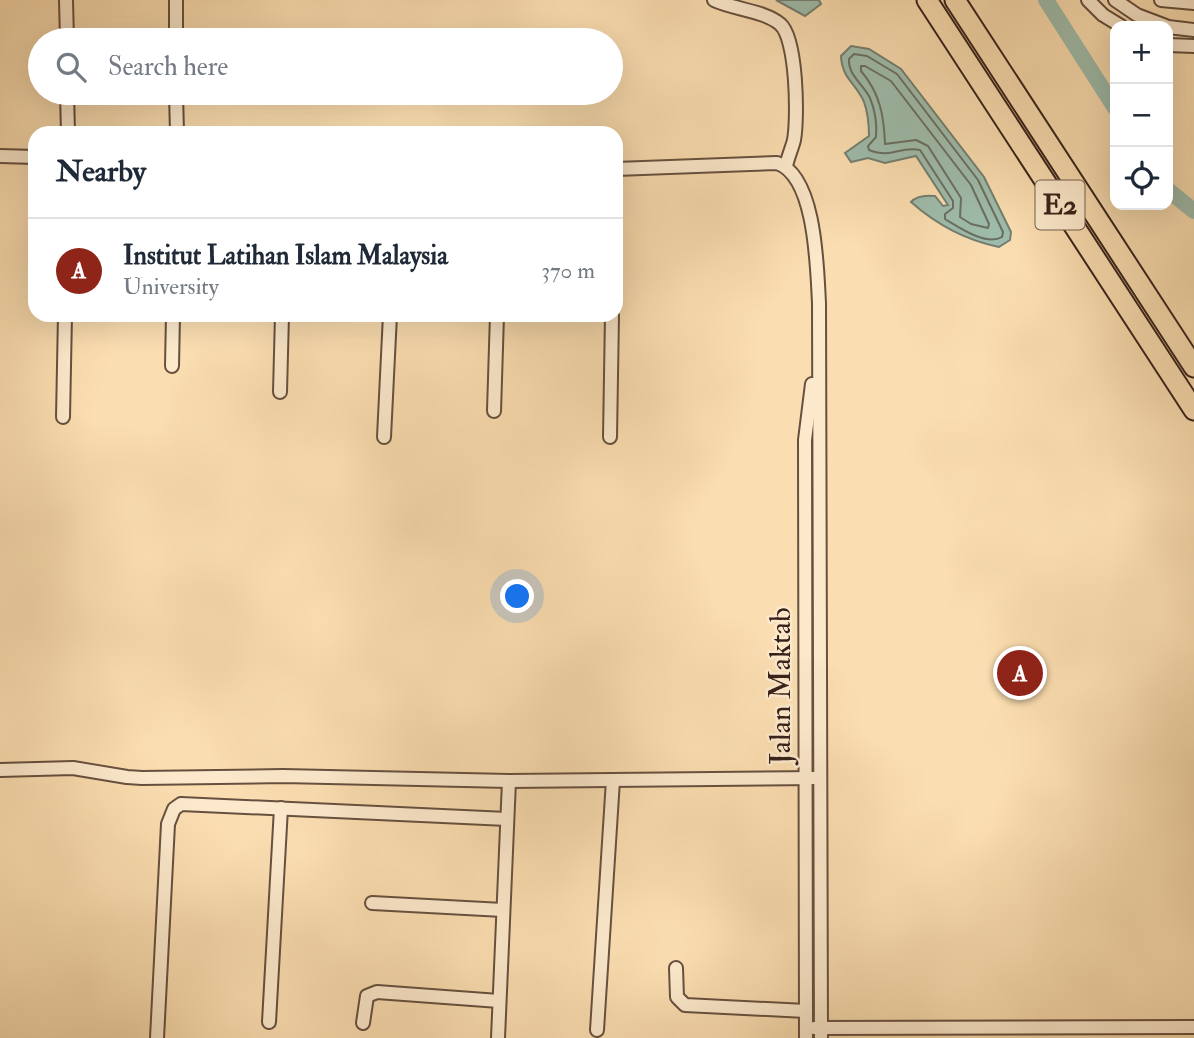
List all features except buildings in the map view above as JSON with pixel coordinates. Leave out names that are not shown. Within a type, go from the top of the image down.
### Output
[{"type":"highway","name":"E2","points":[[927,0],[1194,410]]},
{"type":"highway","name":"E2","points":[[955,0],[1194,367]]},
{"type":"street","points":[[66,0],[66,28]]},
{"type":"street","points":[[176,0],[176,28]]},
{"type":"street","points":[[623,169],[781,164],[794,138],[796,113],[788,34],[778,22],[770,18],[714,0]]},
{"type":"street","points":[[1088,0],[1113,21]]},
{"type":"street","points":[[1115,0],[1137,15],[1153,21]]},
{"type":"street","points":[[1161,0],[1194,3]]},
{"type":"street","points":[[1173,28],[1194,30]]},
{"type":"street","points":[[1173,45],[1194,46]]},
{"type":"street","points":[[67,105],[68,126]]},
{"type":"street","points":[[176,105],[177,126]]},
{"type":"street","points":[[0,156],[28,157]]},
{"type":"street","name":"Jalan Maktab","points":[[781,164],[803,193],[813,224],[819,303],[813,778],[806,1033]]},
{"type":"street","points":[[63,417],[65,322]]},
{"type":"street","points":[[172,366],[173,322]]},
{"type":"street","points":[[280,392],[282,322]]},
{"type":"street","points":[[384,437],[390,322]]},
{"type":"street","points":[[494,411],[497,322]]},
{"type":"street","points":[[610,437],[612,322]]},
{"type":"street","points":[[0,770],[73,768],[142,778],[283,776],[509,781],[813,778]]},
{"type":"street","name":"Jalan Maktab","points":[[813,778],[821,1033]]},
{"type":"street","points":[[597,1030],[614,780]]},
{"type":"street","points":[[498,1038],[509,781]]},
{"type":"street","points":[[157,1038],[168,824],[174,809],[181,804],[507,820]]},
{"type":"street","points":[[270,1022],[281,807]]},
{"type":"street","points":[[372,903],[503,911]]},
{"type":"street","points":[[676,968],[677,997],[685,1005],[806,1011]]},
{"type":"street","points":[[363,1023],[367,996],[377,992],[499,1001]]},
{"type":"street","points":[[806,1033],[1194,1027]]},
{"type":"water","points":[[776,0],[819,0],[821,4],[805,16]]},
{"type":"water","points":[[851,46],[869,49],[901,69],[984,177],[1011,232],[1010,240],[999,247],[963,236],[941,225],[911,202],[919,197],[935,196],[943,206],[948,205],[916,156],[885,163],[868,158],[851,162],[845,153],[869,136],[864,102],[842,64],[841,56]]},
{"type":"waterway","points":[[1046,0],[1110,100]]},
{"type":"waterway","points":[[1173,194],[1194,211]]},
{"type":"place","name":"Institut Latihan Islam Malaysia","points":[[1020,673]]}]
